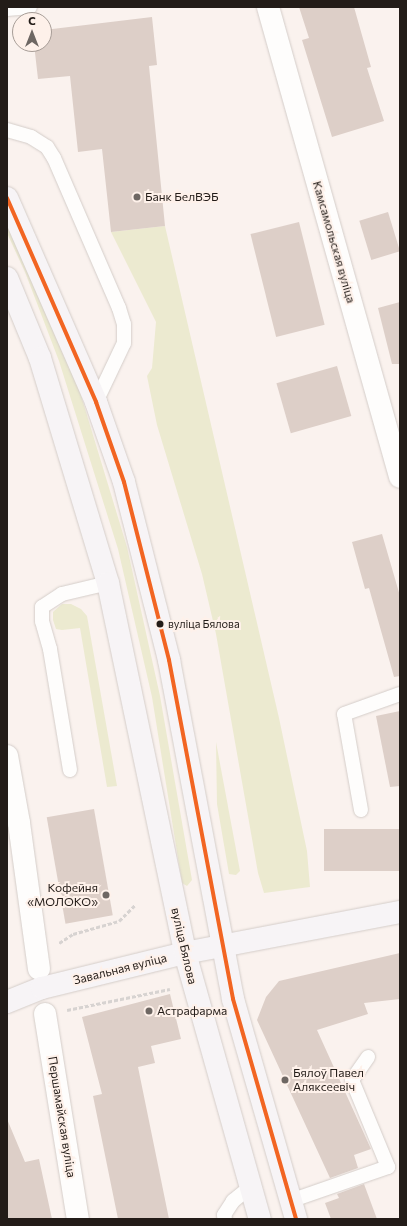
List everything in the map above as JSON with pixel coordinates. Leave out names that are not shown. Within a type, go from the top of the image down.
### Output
[{"type":"main road","points":[[7,198],[96,402],[124,482],[169,660],[233,1000],[293,1210]]},
{"type":"main road","name":"вуліца Бялова","points":[[7,278],[40,358],[108,583],[185,953],[250,1188],[260,1219]]},
{"type":"main road","name":"Завальная вуліца","points":[[7,1002],[42,988],[185,953],[400,912]]},
{"type":"street","name":"Камсамольская вуліца","points":[[268,7],[400,477]]},
{"type":"street","points":[[7,756],[15,847],[38,963]]},
{"type":"street","name":"Першамайская вуліца","points":[[45,1014],[78,1219]]},
{"type":"lane","points":[[7,9],[30,7]]},
{"type":"lane","points":[[7,130],[31,136],[47,147],[54,158],[119,308],[124,324],[124,343],[96,402]]},
{"type":"lane","points":[[70,770],[50,649],[42,621],[42,606],[62,594],[108,583]]},
{"type":"lane","points":[[361,810],[344,714],[400,694]]},
{"type":"lane","points":[[293,1210],[388,1167],[352,1080],[368,1057]]},
{"type":"lane","points":[[225,1219],[224,1215],[233,1201],[250,1188]]},
{"type":"path","points":[[38,963],[73,934],[119,921],[135,905]]},
{"type":"path","points":[[45,1014],[174,988]]},
{"type":"shaded area","points":[[7,214],[76,379],[127,547],[160,696],[192,880],[187,886],[182,883],[152,697],[118,549],[59,361],[25,272],[7,233]]},
{"type":"shaded area","points":[[165,226],[279,718],[307,851],[310,887],[264,893],[258,873],[216,634],[202,574],[157,425],[147,376],[152,368],[156,322],[111,232]]},
{"type":"shaded area","points":[[62,604],[71,604],[81,609],[87,616],[117,786],[107,787],[80,628],[62,630],[56,629],[53,620],[53,612]]},
{"type":"shaded area","points":[[216,742],[240,871],[236,875],[229,874],[217,804]]},
{"type":"building","points":[[299,7],[354,7],[371,67],[367,68],[384,121],[332,137],[302,40],[309,38]]},
{"type":"building","points":[[152,17],[157,65],[149,66],[165,226],[111,232],[102,149],[78,152],[70,76],[38,79],[35,52],[52,52],[52,29]]},
{"type":"building","points":[[388,212],[400,251],[371,260],[359,221]]},
{"type":"building","points":[[299,222],[325,325],[276,337],[250,234]]},
{"type":"building","points":[[400,302],[400,364],[392,364],[378,308]]},
{"type":"building","points":[[337,366],[351,416],[291,433],[276,383]]},
{"type":"building","points":[[382,534],[400,596],[400,676],[394,677],[369,588],[365,589],[352,542]]},
{"type":"building","points":[[400,711],[400,786],[390,787],[376,716]]},
{"type":"building","points":[[94,809],[113,915],[65,924],[47,817]]},
{"type":"building","points":[[324,829],[400,829],[400,871],[324,871]]},
{"type":"building","points":[[400,953],[400,999],[364,1003],[368,1014],[317,1030],[371,1149],[354,1155],[358,1168],[330,1178],[257,1020],[266,997],[279,981]]},
{"type":"building","points":[[170,994],[181,1039],[151,1046],[155,1063],[138,1067],[169,1219],[118,1219],[93,1096],[102,1094],[82,1017]]},
{"type":"building","points":[[7,1119],[25,1162],[39,1159],[52,1219],[7,1219]]},
{"type":"building","points":[[364,1184],[377,1219],[331,1219],[325,1203],[339,1198],[337,1194]]},
{"type":"transit line","points":[[7,198],[96,402],[124,482],[169,660],[233,999],[296,1219]]},
{"type":"place","name":"Банк БелВЭБ","points":[[137,197]]},
{"type":"place","name":"вуліца Бялова","points":[[160,624]]},
{"type":"place","name":"Кофейня «МОЛОКО»","points":[[106,895]]},
{"type":"place","name":"Астрафарма","points":[[149,1011]]},
{"type":"place","name":"Бялоў Павел Аляксеевіч","points":[[285,1080]]}]
